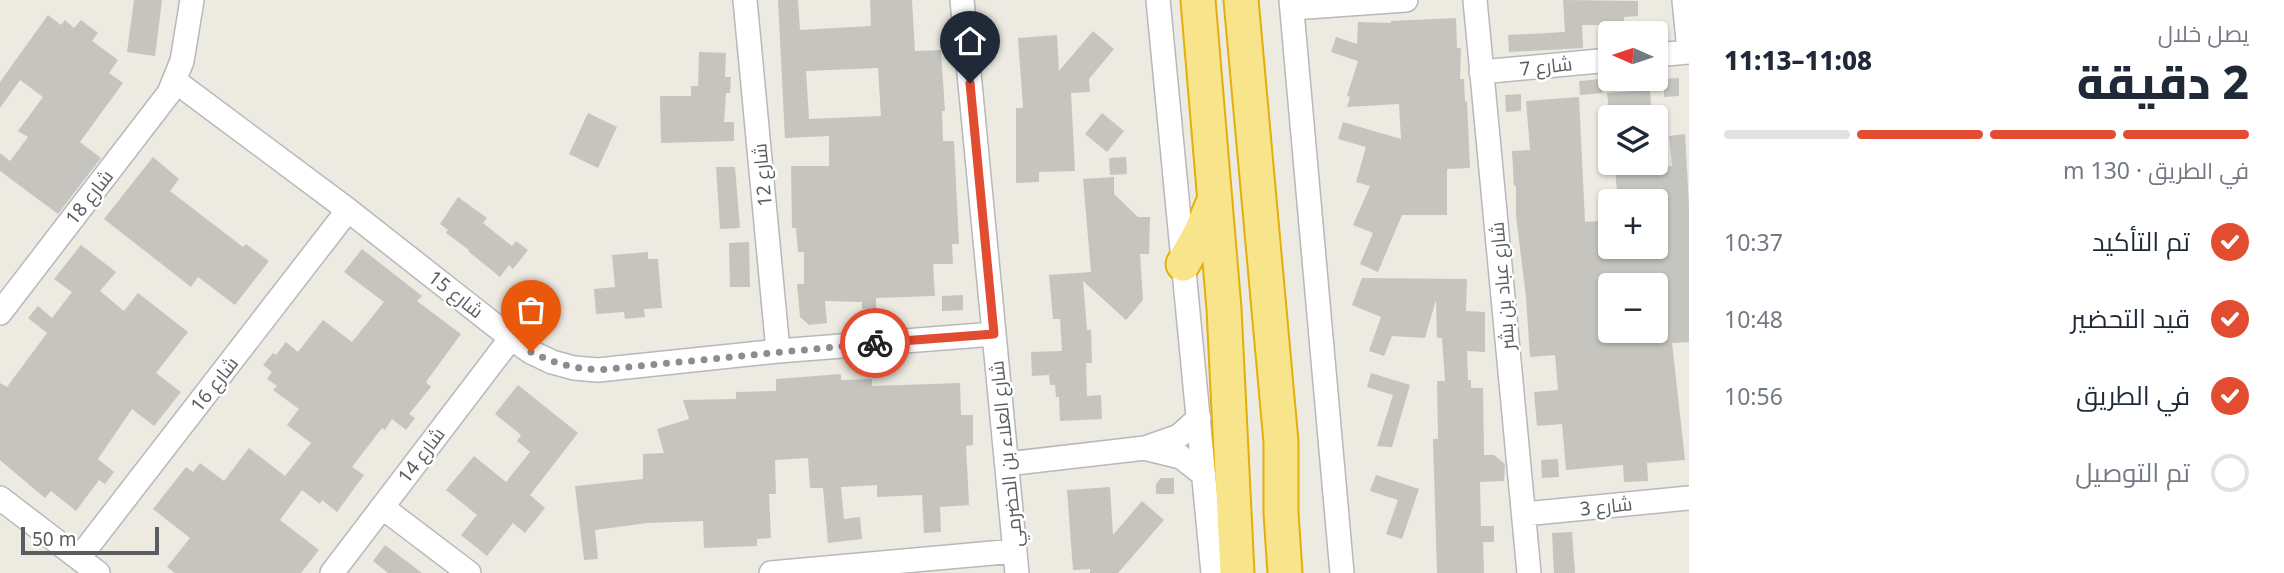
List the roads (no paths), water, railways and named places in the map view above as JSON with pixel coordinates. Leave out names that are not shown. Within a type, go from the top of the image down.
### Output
[{"type":"highway","points":[[1198,0],[1224,309],[1237,573]]},
{"type":"highway","points":[[1241,0],[1281,442],[1304,573]]},
{"type":"highway","points":[[1183,264],[1201,232],[1214,198]]},
{"type":"highway","points":[[1224,309],[1252,502],[1258,573]]},
{"type":"highway","points":[[1281,442],[1281,513],[1285,573]]},
{"type":"street","name":"شارع 18","points":[[0,313],[176,81],[187,42],[192,0]]},
{"type":"street","name":"شارع 12","points":[[745,0],[778,351]]},
{"type":"street","name":"شارع العلاء بن الحضرمي","points":[[962,0],[1016,562]]},
{"type":"street","points":[[1157,0],[1213,573]]},
{"type":"street","points":[[1342,573],[1292,4],[1406,0]]},
{"type":"street","name":"شارع عباد بن بشر","points":[[1475,0],[1529,573]]},
{"type":"street","points":[[1668,54],[1689,51],[1684,0]]},
{"type":"street","name":"شارع 7","points":[[1481,72],[1598,61]]},
{"type":"street","name":"شارع 15","points":[[176,81],[348,210],[511,338],[552,362],[586,369],[622,368],[778,351],[994,334]]},
{"type":"street","name":"شارع 16","points":[[79,558],[348,210]]},
{"type":"street","name":"شارع 14","points":[[332,573],[511,338]]},
{"type":"street","points":[[1007,464],[1145,448],[1179,436],[1199,418]]},
{"type":"street","points":[[1145,448],[1181,457],[1204,475]]},
{"type":"street","points":[[0,498],[98,573]]},
{"type":"street","name":"شارع 3","points":[[1524,514],[1689,498]]},
{"type":"street","points":[[382,507],[469,573]]},
{"type":"street","points":[[771,573],[1016,562]]}]
